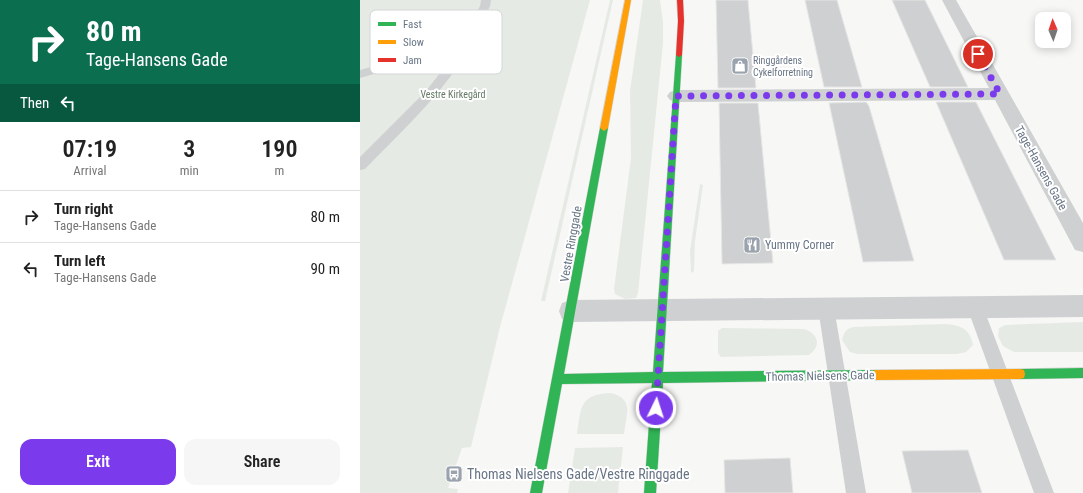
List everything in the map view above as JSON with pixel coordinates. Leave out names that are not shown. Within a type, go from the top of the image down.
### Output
[{"type":"main road","name":"Vestre Ringgade","points":[[536,493],[628,0]]},
{"type":"main road","points":[[650,493],[681,21],[680,0]]},
{"type":"main road","name":"Thomas Nielsens Gade","points":[[558,379],[1083,373]]},
{"type":"street","name":"Tage-Hansens Gade","points":[[949,0],[1083,243]]},
{"type":"street","points":[[676,96],[1000,94]]},
{"type":"street","points":[[570,311],[1083,306]]},
{"type":"lane","points":[[483,10],[486,0]]},
{"type":"lane","points":[[360,74],[370,71]]},
{"type":"lane","points":[[360,165],[446,74]]},
{"type":"lane","points":[[975,307],[1044,493]]},
{"type":"lane","points":[[826,308],[856,493]]},
{"type":"green space","name":"Vestre Kirkegård","points":[[360,0],[590,0],[500,327],[471,447],[462,448],[448,488],[458,489],[457,493],[360,493]]},
{"type":"green space","points":[[610,0],[613,0],[545,301],[541,301]]},
{"type":"green space","points":[[643,0],[660,0],[663,22],[663,43],[638,293],[636,298],[625,299],[615,294],[614,289],[631,158],[630,91]]},
{"type":"green space","points":[[700,184],[703,185],[695,241],[694,271],[691,273],[690,251]]},
{"type":"green space","points":[[1083,322],[1083,352],[1014,352],[1003,346],[998,336],[999,328],[1005,325]]},
{"type":"green space","points":[[944,324],[955,325],[963,328],[972,339],[973,345],[966,352],[957,354],[857,354],[850,352],[842,340],[846,331],[853,327]]},
{"type":"green space","points":[[722,328],[804,329],[813,333],[817,340],[817,344],[816,348],[809,355],[721,357],[718,353],[718,331]]},
{"type":"green space","points":[[611,393],[619,396],[626,404],[627,414],[624,434],[577,434],[581,410],[587,400],[593,396]]},
{"type":"green space","points":[[623,447],[618,493],[568,493],[575,448]]},
{"type":"building","points":[[716,0],[748,0],[756,88],[718,88]]},
{"type":"building","points":[[805,0],[837,0],[862,87],[824,87]]},
{"type":"building","points":[[892,0],[925,0],[968,87],[930,87]]},
{"type":"building","points":[[866,102],[869,106],[914,261],[863,262],[829,103]]},
{"type":"building","points":[[936,102],[976,102],[1056,260],[1004,260]]},
{"type":"building","points":[[719,103],[758,103],[773,263],[722,264]]},
{"type":"building","points":[[968,450],[982,493],[912,493],[902,451]]},
{"type":"building","points":[[790,458],[793,493],[725,493],[724,460]]},
{"type":"traffic: fast","points":[[650,493],[679,55]]},
{"type":"traffic: fast","points":[[536,493],[604,128]]},
{"type":"traffic: fast","points":[[1020,374],[1083,373]]},
{"type":"traffic: fast","points":[[558,379],[876,375]]},
{"type":"traffic: slow","points":[[604,128],[628,0]]},
{"type":"traffic: slow","points":[[876,375],[1020,374]]},
{"type":"traffic: jam","points":[[679,55],[681,21],[680,0]]},
{"type":"place","name":"Ringgårdens Cykelforretning","points":[[740,66]]},
{"type":"place","name":"Yummy Corner","points":[[752,245]]},
{"type":"place","name":"Thomas Nielsens Gade/Vestre Ringgade","points":[[454,474]]},
{"type":"route","points":[[656,408],[676,96],[1000,94],[978,54]]}]
